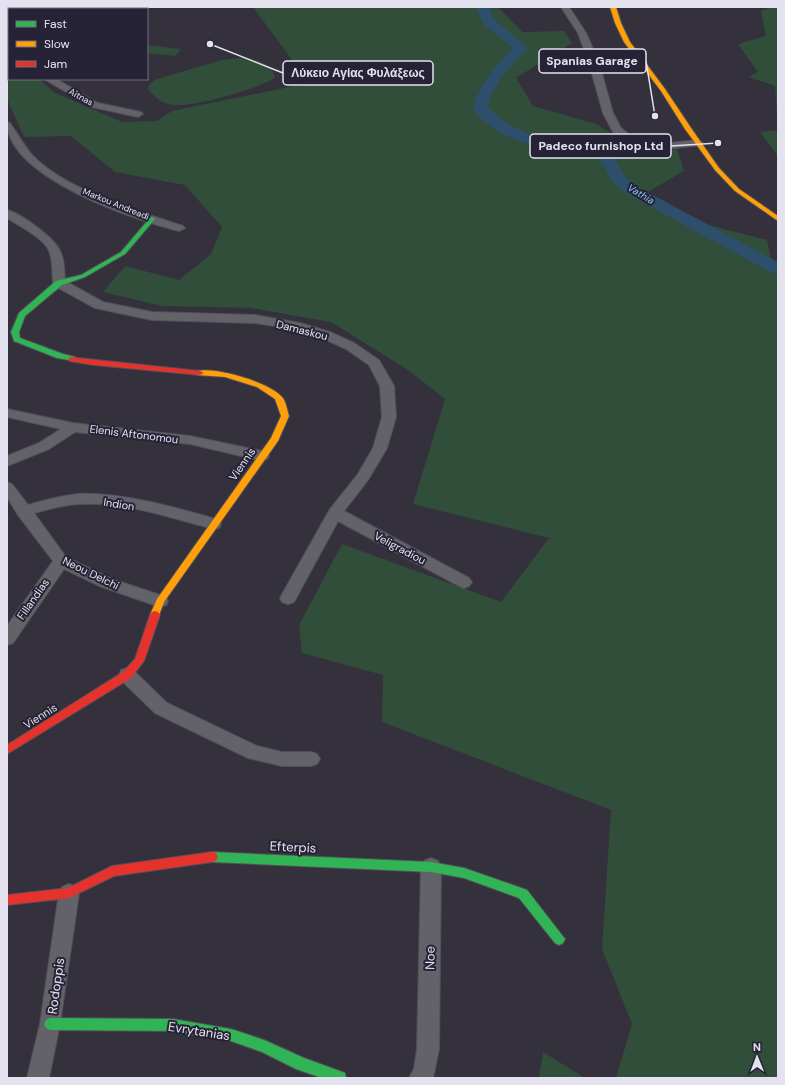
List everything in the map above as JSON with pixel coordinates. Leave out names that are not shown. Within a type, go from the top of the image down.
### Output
[{"type":"street","points":[[565,7],[582,33],[594,63],[608,112],[617,130],[633,143],[648,148],[698,143]]},
{"type":"street","points":[[613,7],[627,42],[663,90],[717,169],[737,190],[777,218]]},
{"type":"street","name":"Aitnas","points":[[51,80],[95,105],[138,114]]},
{"type":"street","name":"Markou Andreadi","points":[[7,125],[33,161],[57,178],[88,194],[179,228]]},
{"type":"street","points":[[7,213],[48,241],[54,250],[59,283],[83,276],[123,253],[152,218]]},
{"type":"street","name":"Viennis","points":[[7,750],[127,675],[139,662],[160,601],[275,439],[285,416],[280,398],[260,384],[225,375],[168,371],[94,363],[60,356],[17,339],[15,332],[22,315],[59,283]]},
{"type":"street","name":"Damaskou","points":[[59,283],[99,305],[152,316],[255,319],[296,326],[326,334],[350,346],[374,363],[387,386],[389,417],[380,448],[363,477],[335,513],[288,598]]},
{"type":"street","name":"Elenis Aftonomou","points":[[7,413],[73,427],[190,440],[262,456]]},
{"type":"street","points":[[7,461],[44,446],[73,427]]},
{"type":"street","name":"Neou Delchi","points":[[7,487],[23,511],[61,561],[107,583],[160,601]]},
{"type":"street","name":"Indion","points":[[23,511],[56,502],[87,499],[118,502],[214,524]]},
{"type":"street","name":"Veligradiou","points":[[335,513],[464,582]]},
{"type":"street","name":"Fillandias","points":[[7,639],[61,561]]},
{"type":"street","points":[[127,675],[161,708],[254,753],[282,759],[311,759]]},
{"type":"street","name":"Efterpis","points":[[7,900],[69,893],[112,871],[211,857],[431,867],[464,873],[522,894],[559,939]]},
{"type":"street","name":"Noe","points":[[420,1078],[424,1074],[428,1049],[431,867]]},
{"type":"street","name":"Rodoppis","points":[[38,1078],[50,1024],[69,893]]},
{"type":"street","name":"Evrytanias","points":[[50,1024],[173,1025],[231,1035],[264,1046],[301,1064],[340,1078]]},
{"type":"green space","points":[[253,7],[498,7],[522,32],[564,31],[572,43],[516,78],[533,106],[596,124],[649,156],[677,149],[684,171],[641,196],[670,215],[767,240],[771,259],[778,263],[778,1078],[616,1078],[632,1024],[602,949],[611,810],[382,722],[383,675],[302,653],[299,625],[342,544],[501,602],[549,538],[413,504],[445,399],[408,370],[331,322],[251,308],[162,306],[103,292],[125,266],[179,280],[211,254],[222,227],[185,185],[115,172],[71,136],[24,137],[7,99],[7,35],[8,34],[8,80],[40,80],[55,93],[122,122],[157,121],[172,111],[309,83]]},
{"type":"green space","points":[[772,7],[778,7],[778,130],[775,86],[749,77],[758,72],[738,44],[766,36],[761,11]]},
{"type":"green space","points":[[148,45],[181,49],[175,56],[148,53]]},
{"type":"green space","points":[[239,58],[261,62],[270,68],[275,78],[266,83],[238,93],[190,104],[178,105],[162,102],[148,89],[149,84],[157,79],[222,60]]},
{"type":"green space","points":[[778,130],[778,156],[760,132]]},
{"type":"green space","points":[[543,1052],[585,1078],[539,1078]]},
{"type":"waterway","name":"Vathia","points":[[482,7],[489,22],[521,48],[496,74],[483,98],[480,108],[489,117],[499,125],[522,137],[548,144],[576,148],[592,148],[598,151],[608,160],[618,178],[630,189],[778,269]]},
{"type":"traffic: fast","points":[[72,359],[60,356],[17,339],[15,332],[22,315],[59,283],[83,276],[123,253],[152,219]]},
{"type":"traffic: fast","points":[[212,857],[431,867],[464,873],[523,894],[559,939]]},
{"type":"traffic: fast","points":[[50,1024],[173,1025],[231,1035],[264,1046],[301,1064],[340,1078]]},
{"type":"traffic: slow","points":[[613,7],[618,23],[627,42],[663,90],[688,129],[717,169],[737,190],[778,219]]},
{"type":"traffic: slow","points":[[155,615],[160,601],[275,439],[285,416],[279,398],[260,385],[225,375],[200,373]]},
{"type":"traffic: jam","points":[[72,359],[94,363],[200,373]]},
{"type":"traffic: jam","points":[[7,750],[127,675],[139,661],[155,615]]},
{"type":"traffic: jam","points":[[7,900],[69,893],[112,871],[212,857]]},
{"type":"place","name":"Λύκειο Αγίας Φυλάξεως","points":[[210,44]]},
{"type":"place","name":"Spanias Garage","points":[[655,116]]},
{"type":"place","name":"Padeco furnishop Ltd","points":[[718,143]]}]
